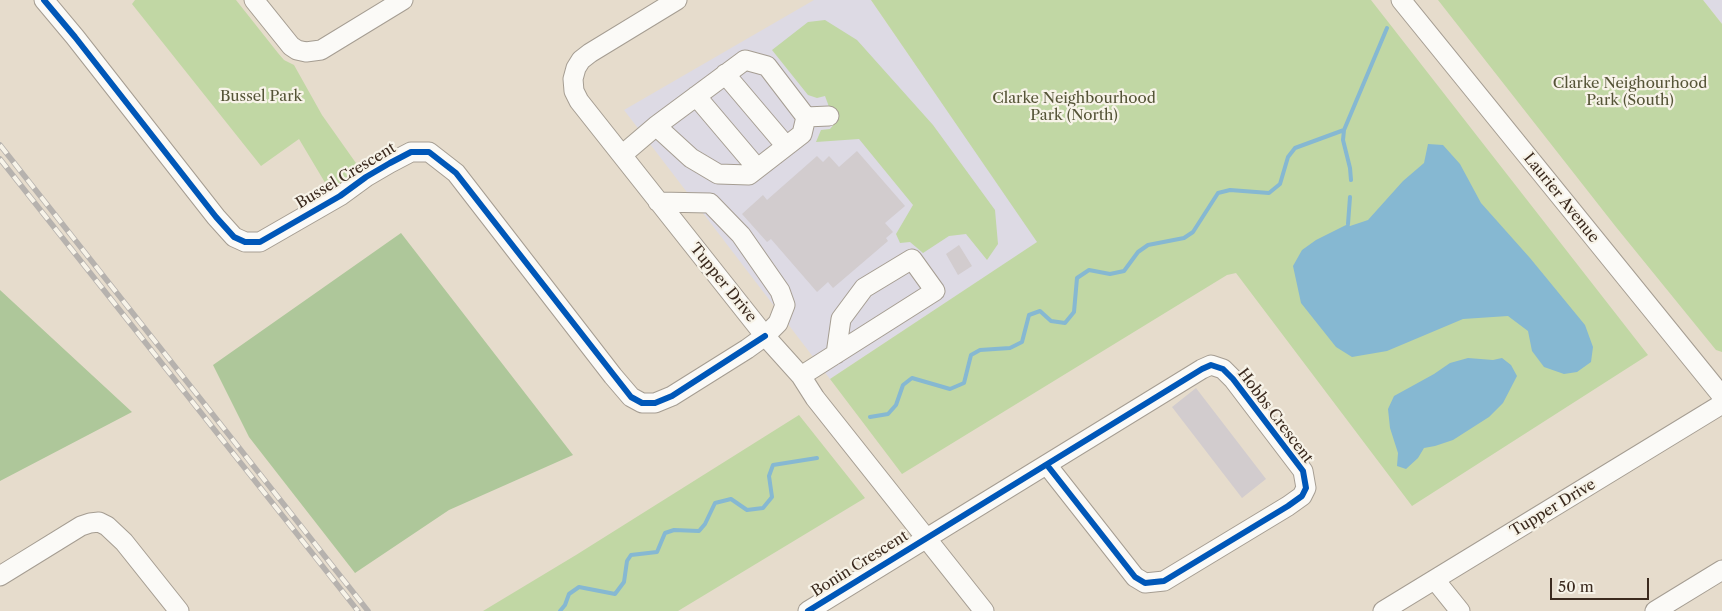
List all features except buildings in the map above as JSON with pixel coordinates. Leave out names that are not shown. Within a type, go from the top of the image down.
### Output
[{"type":"street","name":"Bussel Crescent","points":[[44,0],[234,238],[245,242],[260,242],[340,196],[366,177],[390,163],[411,152],[429,152],[456,173],[631,397],[642,402],[656,403],[672,396],[765,336],[778,323],[785,305],[780,291],[741,235],[710,203],[658,202]]},
{"type":"street","points":[[254,0],[291,46],[306,52],[321,50],[403,0]]},
{"type":"street","name":"Tupper Drive","points":[[677,0],[581,60],[576,68],[573,79],[574,90],[579,102],[765,336],[801,376],[815,398],[984,611]]},
{"type":"street","name":"Laurier Avenue","points":[[1400,0],[1722,396]]},
{"type":"street","points":[[622,155],[656,126],[744,60],[767,66],[806,116]]},
{"type":"street","points":[[726,74],[786,146]]},
{"type":"street","points":[[696,96],[758,168]]},
{"type":"street","points":[[656,126],[691,158],[718,174],[749,175],[802,134],[806,116]]},
{"type":"street","points":[[806,116],[829,116]]},
{"type":"street","points":[[801,376],[836,354],[935,291],[912,259],[864,288],[841,319],[836,354]]},
{"type":"street","name":"Hobbs Crescent","points":[[926,538],[1211,365],[1223,369],[1233,379],[1303,470],[1306,488],[1302,496],[1164,581],[1145,583],[1135,577],[1047,465]]},
{"type":"street","name":"Tupper Drive","points":[[1383,611],[1722,404]]},
{"type":"street","points":[[0,576],[81,526],[100,522],[124,542],[179,611]]},
{"type":"street","name":"Bonin Crescent","points":[[808,611],[926,538]]},
{"type":"street","points":[[1654,611],[1722,570]]},
{"type":"street","points":[[1435,580],[1460,611]]},
{"type":"shaded area","points":[[814,0],[871,0],[1038,242],[830,379],[624,110]]},
{"type":"shaded area","points":[[1703,0],[1722,0],[1722,24]]},
{"type":"green space","name":"Bussel Park","points":[[135,0],[236,0],[284,60],[294,65],[322,115],[363,173],[330,191],[299,139],[261,166],[132,4]]},
{"type":"green space","name":"Clarke Neighbourhood Park (North)","points":[[871,0],[1371,0],[1648,355],[1412,506],[1236,273],[1227,275],[902,474],[830,379],[1037,242]]},
{"type":"green space","name":"Clarke Neighourhood Park (South)","points":[[1438,0],[1703,0],[1722,24],[1722,352],[1716,350],[1616,227]]},
{"type":"green space","points":[[825,20],[857,40],[933,125],[995,210],[998,244],[987,260],[966,234],[949,236],[923,253],[910,242],[900,243],[896,234],[913,205],[859,139],[816,142],[821,130],[830,129],[835,123],[825,96],[817,98],[808,95],[772,50],[808,22]]},
{"type":"green space","points":[[401,233],[573,455],[449,510],[355,573],[249,437],[213,365]]},
{"type":"green space","points":[[0,290],[132,412],[0,481]]},
{"type":"green space","points":[[799,415],[865,498],[678,611],[483,611],[576,555]]},
{"type":"water","points":[[1428,144],[1443,145],[1460,164],[1481,203],[1530,258],[1585,325],[1593,347],[1591,362],[1577,372],[1564,374],[1544,367],[1532,351],[1528,331],[1508,316],[1463,319],[1387,351],[1352,357],[1336,347],[1301,303],[1293,266],[1302,250],[1316,240],[1348,224],[1350,226],[1368,220],[1403,181],[1424,163]]},
{"type":"water","points":[[1468,358],[1493,360],[1502,358],[1511,365],[1517,376],[1503,403],[1489,417],[1453,440],[1424,448],[1418,458],[1406,469],[1397,466],[1398,453],[1390,428],[1388,409],[1394,396],[1450,363]]},
{"type":"waterway","points":[[1351,180],[1343,140],[1344,130],[1387,28]]},
{"type":"waterway","points":[[870,417],[888,414],[896,405],[903,385],[912,378],[950,389],[964,383],[971,355],[980,350],[1010,348],[1022,342],[1029,315],[1040,311],[1051,321],[1065,323],[1074,312],[1077,278],[1089,270],[1110,274],[1124,271],[1138,252],[1148,245],[1184,238],[1193,232],[1218,193],[1230,190],[1269,193],[1280,184],[1288,157],[1295,148],[1344,130]]},
{"type":"waterway","points":[[1348,224],[1350,197]]},
{"type":"waterway","points":[[560,611],[565,605],[569,594],[579,587],[615,594],[624,582],[627,561],[631,555],[657,552],[665,533],[674,530],[699,531],[705,524],[715,503],[731,499],[747,510],[763,508],[772,497],[769,476],[773,465],[817,458]]},
{"type":"railway","points":[[0,145],[368,611]]},
{"type":"railway","points":[[0,159],[358,611]]},
{"type":"cycle path","points":[[44,0],[216,217],[234,237],[245,242],[260,242],[340,196],[366,177],[390,163],[411,152],[429,152],[456,173],[631,397],[642,403],[655,403],[672,396],[765,336]]},
{"type":"cycle path","points":[[808,611],[1202,369],[1211,365],[1223,369],[1233,379],[1303,471],[1306,488],[1302,496],[1288,506],[1164,581],[1145,583],[1135,577],[1047,465]]}]
